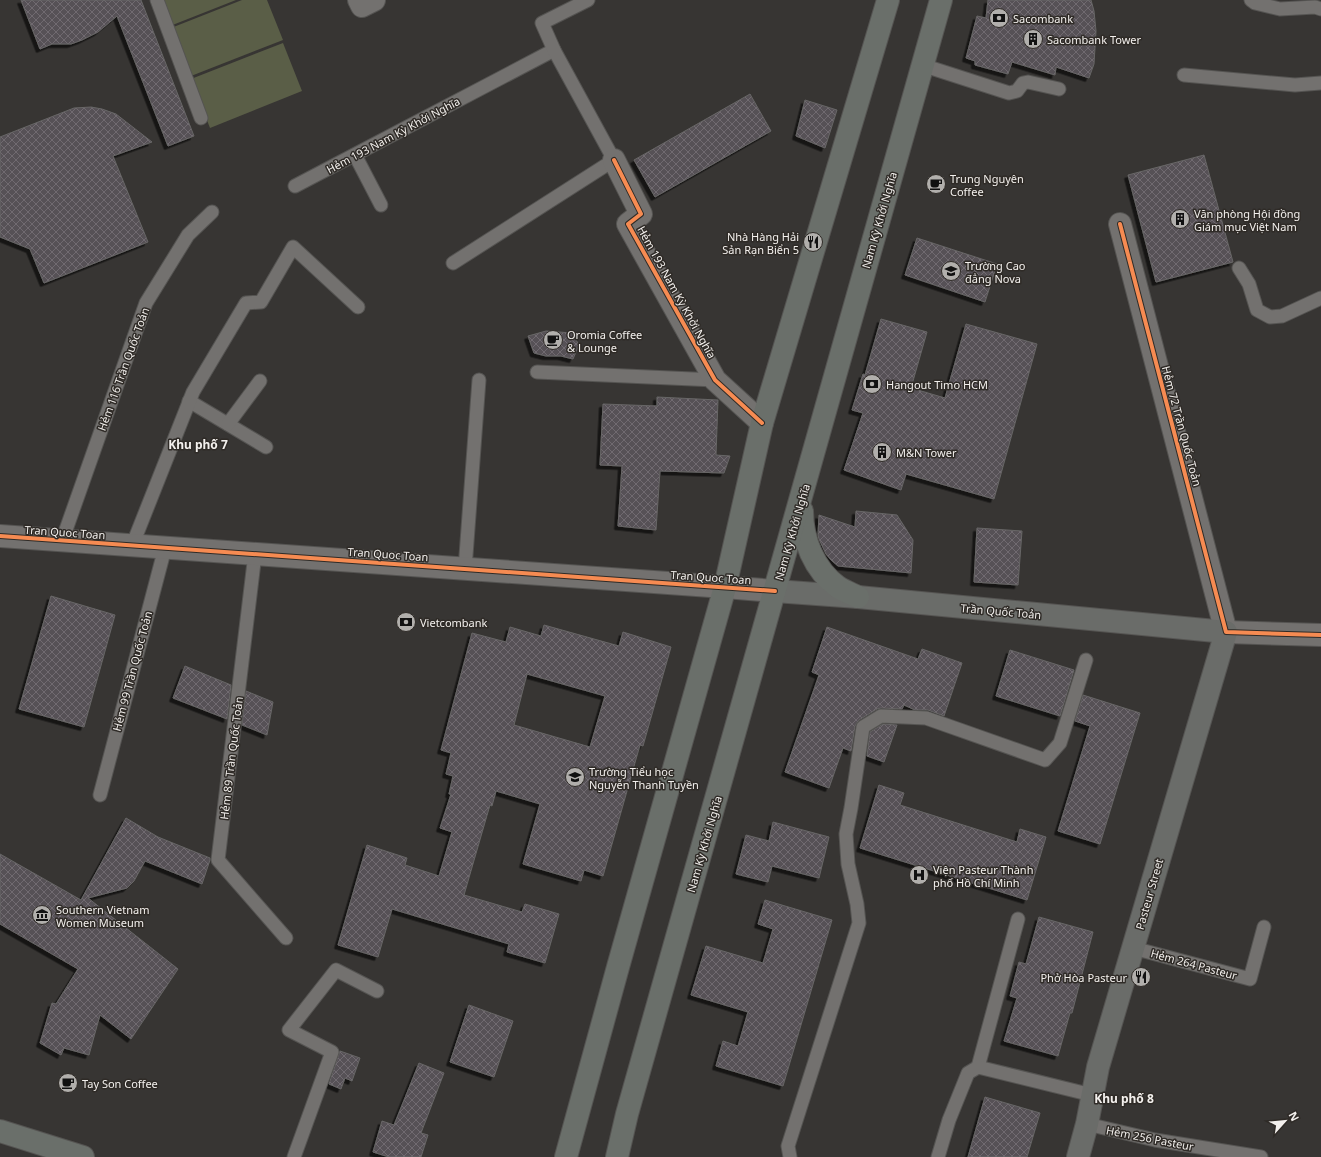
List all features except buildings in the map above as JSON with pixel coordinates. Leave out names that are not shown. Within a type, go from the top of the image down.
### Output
[{"type":"main road","points":[[566,1157],[725,587],[762,423],[888,0]]},
{"type":"main road","name":"Nam Kỳ Khởi Nghĩa","points":[[617,1157],[627,1114],[941,0]]},
{"type":"main road","points":[[802,497],[802,519],[806,543],[814,560],[838,587],[858,597]]},
{"type":"main road","name":"Trần Quốc Toản","points":[[775,591],[858,597],[1226,632]]},
{"type":"main road","name":"Pasteur Street","points":[[1078,1157],[1087,1124],[1098,1068],[1226,632]]},
{"type":"main road","points":[[0,1131],[82,1157]]},
{"type":"street","points":[[359,0],[362,6],[374,0]]},
{"type":"street","name":"Hẻm 193 Nam Kỳ Khởi Nghĩa","points":[[614,160],[641,214],[628,224],[715,380],[762,423]]},
{"type":"street","name":"Hẻm 72 Trần Quốc Toản","points":[[1120,224],[1226,632]]},
{"type":"street","name":"Tran Quoc Toan","points":[[0,536],[775,591]]},
{"type":"street","points":[[1226,632],[1321,635]]},
{"type":"lane","points":[[157,0],[201,118]]},
{"type":"lane","name":"Hẻm 193 Nam Kỳ Khởi Nghĩa","points":[[588,0],[542,23],[554,50],[614,160]]},
{"type":"lane","points":[[1251,0],[1255,3],[1280,9],[1315,7],[1321,9]]},
{"type":"lane","name":"Hẻm 193 Nam Kỳ Khởi Nghĩa","points":[[295,186],[554,50]]},
{"type":"lane","points":[[922,65],[1009,94],[1017,90],[1023,83],[1028,82],[1059,89]]},
{"type":"lane","points":[[1184,75],[1295,85],[1321,83]]},
{"type":"lane","points":[[355,155],[381,205]]},
{"type":"lane","points":[[453,263],[614,160]]},
{"type":"lane","name":"Hẻm 116 Trần Quốc Toản","points":[[62,541],[146,303],[188,235],[212,212]]},
{"type":"lane","points":[[132,546],[193,392],[246,303],[261,302],[292,247],[358,307]]},
{"type":"lane","points":[[1239,268],[1249,284],[1258,310],[1270,317],[1282,316],[1321,298]]},
{"type":"lane","points":[[537,372],[715,380]]},
{"type":"lane","points":[[465,569],[479,380]]},
{"type":"lane","points":[[228,424],[260,381]]},
{"type":"lane","points":[[190,401],[266,447]]},
{"type":"lane","name":"Hẻm 99 Trần Quốc Toản","points":[[100,795],[165,548]]},
{"type":"lane","name":"Hẻm 89 Trần Quốc Toản","points":[[256,554],[218,860],[286,938]]},
{"type":"lane","points":[[790,1157],[788,1146],[859,923],[857,904],[848,864],[846,834],[863,727],[881,716],[926,718],[1045,760],[1060,743],[1086,660]]},
{"type":"lane","points":[[938,1157],[948,1120],[968,1073],[978,1067],[1018,919]]},
{"type":"lane","name":"Hẻm 264 Pasteur","points":[[1133,948],[1250,979],[1264,927]]},
{"type":"lane","points":[[294,1157],[332,1052],[289,1030],[336,970],[377,991]]},
{"type":"lane","points":[[978,1067],[1092,1095]]},
{"type":"lane","name":"Hẻm 256 Pasteur","points":[[1087,1124],[1155,1140],[1261,1157]]},
{"type":"green space","points":[[160,0],[236,0],[170,26]]},
{"type":"green space","points":[[242,0],[267,0],[283,40],[191,76],[171,28]]},
{"type":"green space","points":[[283,43],[302,91],[210,128],[191,79]]},
{"type":"cycle path","points":[[614,160],[641,214],[628,224],[715,380],[762,423]]},
{"type":"cycle path","points":[[1120,224],[1226,632],[1321,635]]},
{"type":"cycle path","points":[[0,536],[775,591]]},
{"type":"place","name":"Sacombank","points":[[999,18]]},
{"type":"place","name":"Sacombank Tower","points":[[1033,39]]},
{"type":"place","name":"Trung Nguyên Coffee","points":[[936,184]]},
{"type":"place","name":"Văn phòng Hội đồng Giám mục Việt Nam","points":[[1180,219]]},
{"type":"place","name":"Nhà Hàng Hải Sản Rạn Biển 5","points":[[813,242]]},
{"type":"place","name":"Trường Cao đẳng Nova","points":[[951,271]]},
{"type":"place","name":"Oromia Coffee & Lounge","points":[[553,340]]},
{"type":"place","name":"Hangout Timo HCM","points":[[872,384]]},
{"type":"place","name":"M&N Tower","points":[[882,452]]},
{"type":"place","name":"Vietcombank","points":[[406,622]]},
{"type":"place","name":"Trường Tiểu học Nguyễn Thanh Tuyền","points":[[575,777]]},
{"type":"place","name":"Viện Pasteur Thành phố Hồ Chí Minh","points":[[919,875]]},
{"type":"place","name":"Southern Vietnam Women Museum","points":[[42,915]]},
{"type":"place","name":"Phở Hòa Pasteur","points":[[1141,977]]},
{"type":"place","name":"Tay Son Coffee","points":[[68,1083]]},
{"type":"district","name":"Khu phố 7","points":[[198,444]]},
{"type":"district","name":"Khu phố 8","points":[[1124,1098]]}]
